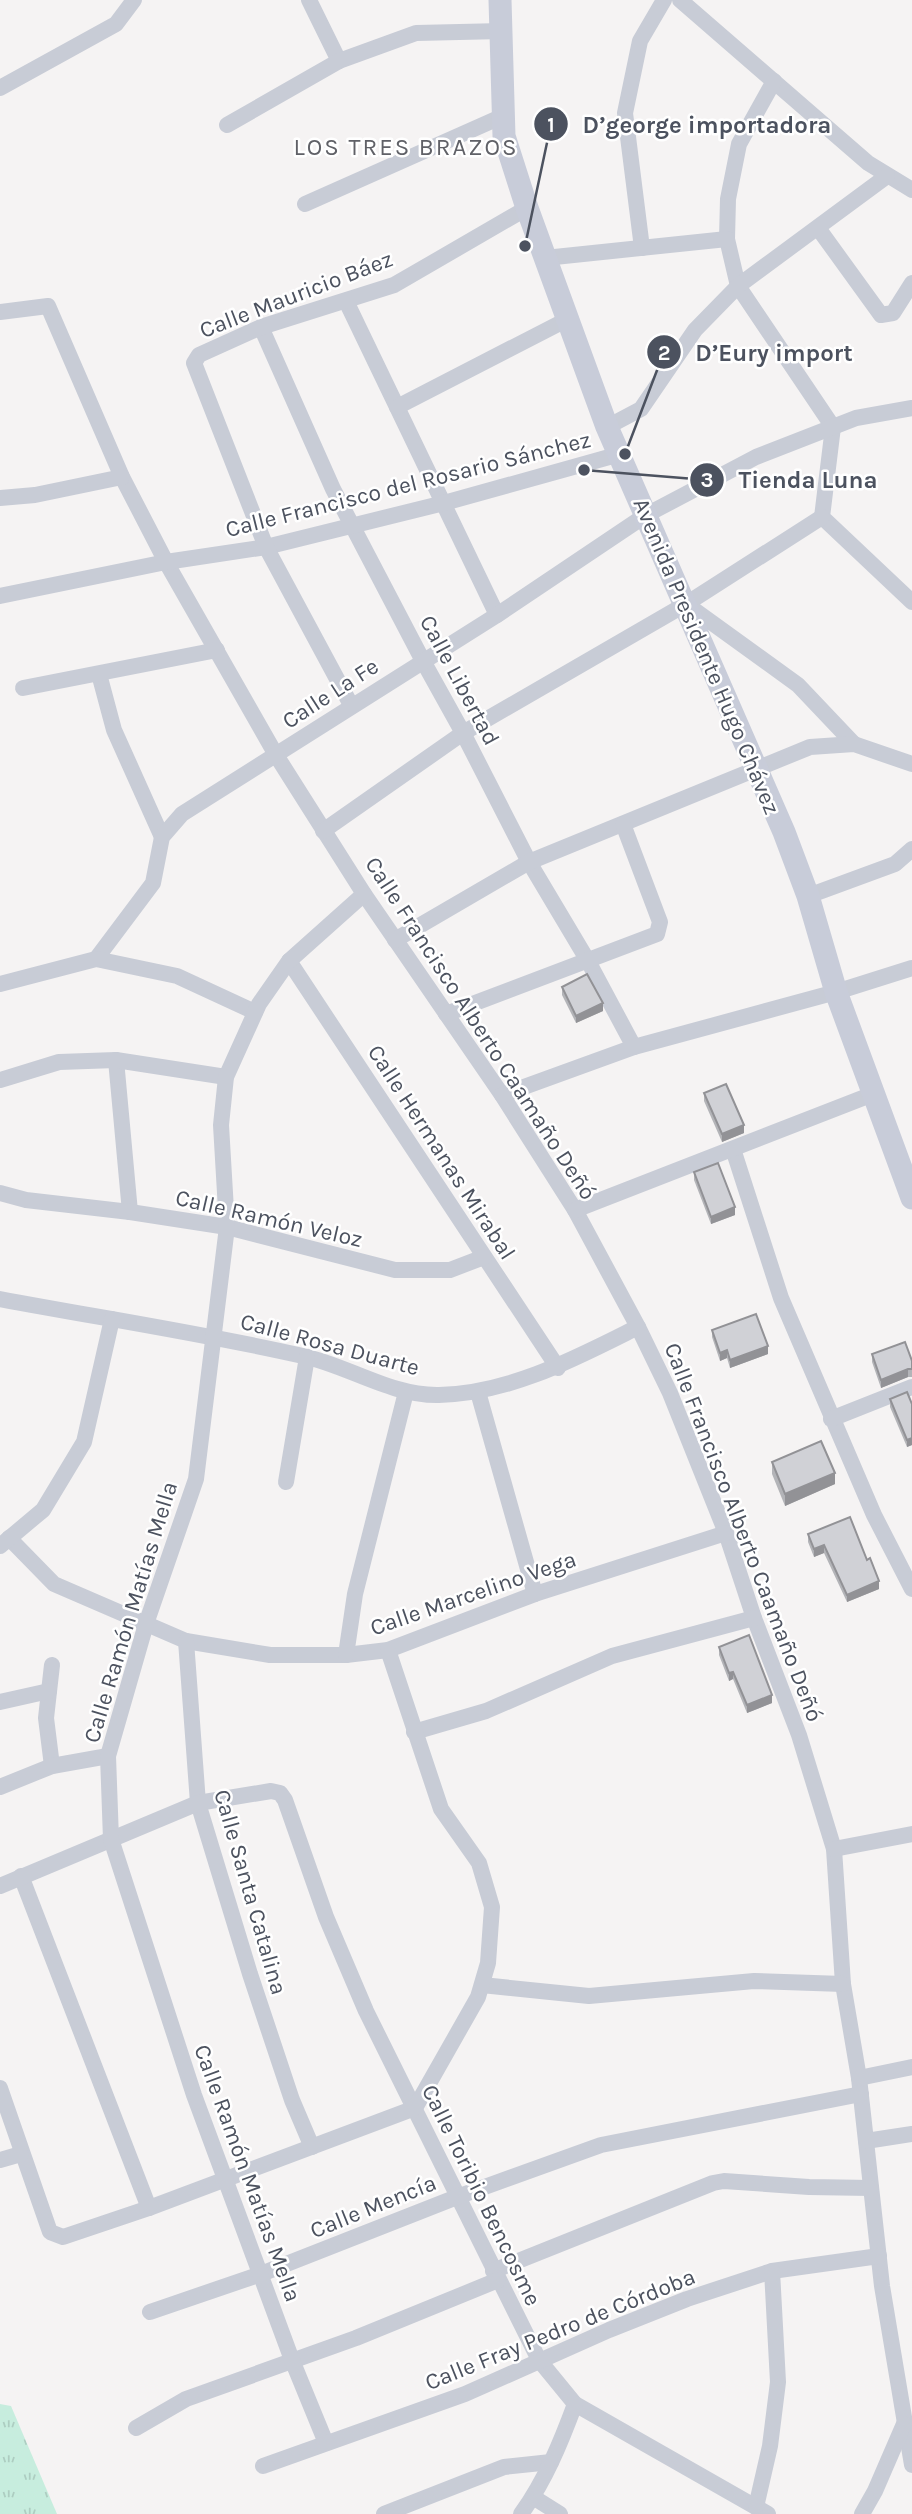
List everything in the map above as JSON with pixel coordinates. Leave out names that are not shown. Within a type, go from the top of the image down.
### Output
[{"type":"main road","name":"Avenida Presidente Hugo Chávez","points":[[500,0],[505,136],[527,208],[607,427],[686,604],[808,896],[836,992],[912,1198]]},
{"type":"main road","name":"Avenida Presidente Hugo Chávez","points":[[503,31],[517,0]]},
{"type":"street","points":[[0,88],[116,24],[134,0]]},
{"type":"street","points":[[309,0],[339,61]]},
{"type":"street","points":[[642,248],[625,113],[640,41],[664,0]]},
{"type":"street","points":[[680,0],[868,163],[912,190]]},
{"type":"street","points":[[227,125],[339,61],[416,33],[503,31]]},
{"type":"street","points":[[774,81],[739,144],[728,199],[727,239],[738,286],[833,427],[822,517]]},
{"type":"street","points":[[305,204],[503,116]]},
{"type":"street","name":"Calle Francisco del Rosario Sánchez","points":[[607,427],[641,409],[695,330],[738,286],[887,176]]},
{"type":"street","name":"Calle Mauricio Báez","points":[[351,705],[266,547],[194,367],[195,359],[261,327],[394,285],[527,208]]},
{"type":"street","points":[[818,228],[881,315],[893,313],[912,283]]},
{"type":"street","points":[[545,258],[727,239]]},
{"type":"street","points":[[345,301],[497,615]]},
{"type":"street","name":"Calle Francisco Alberto Caamaño Deñó","points":[[0,312],[48,306],[122,477],[166,562],[276,755],[364,894],[502,1095],[575,1210],[638,1327],[670,1394],[726,1533],[754,1618],[799,1735],[834,1849],[843,1984],[860,2086],[879,2256],[912,2465]]},
{"type":"street","points":[[397,407],[568,319]]},
{"type":"street","name":"Calle Libertad","points":[[261,327],[333,489],[529,862],[588,961],[634,1047]]},
{"type":"street","name":"Calle La Fe","points":[[162,837],[182,814],[497,615],[646,515],[756,457],[856,418],[912,408]]},
{"type":"street","name":"Calle Francisco del Rosario Sánchez","points":[[0,596],[166,562],[266,547],[444,503],[620,454]]},
{"type":"street","points":[[0,498],[34,495],[122,477]]},
{"type":"street","points":[[822,517],[912,602]]},
{"type":"street","points":[[323,831],[463,733],[686,604],[822,517]]},
{"type":"street","points":[[686,604],[798,685],[854,744]]},
{"type":"street","points":[[23,688],[216,650]]},
{"type":"street","points":[[96,958],[153,883],[162,837],[114,730],[99,674]]},
{"type":"street","points":[[395,940],[529,862],[757,771],[810,747],[854,744],[912,764]]},
{"type":"street","points":[[446,1014],[657,934],[660,927],[623,824]]},
{"type":"street","points":[[808,896],[895,864],[912,849]]},
{"type":"street","name":"Calle Ramón Matías Mella","points":[[326,2443],[292,2360],[194,2095],[111,1839],[108,1756],[146,1624],[195,1479],[227,1227],[221,1125],[226,1077],[256,1012],[289,961],[364,894]]},
{"type":"street","points":[[0,984],[96,958],[177,976],[256,1012]]},
{"type":"street","name":"Calle Hermanas Mirabal","points":[[289,961],[558,1368]]},
{"type":"street","points":[[502,1095],[634,1047],[836,992],[912,968]]},
{"type":"street","points":[[116,1060],[130,1212]]},
{"type":"street","points":[[0,1080],[59,1062],[116,1060],[226,1077]]},
{"type":"street","points":[[575,1210],[873,1094]]},
{"type":"street","points":[[733,1149],[781,1298],[874,1515],[912,1590]]},
{"type":"street","name":"Calle Ramón Veloz","points":[[0,1193],[26,1200],[227,1227],[395,1270],[450,1270],[484,1257]]},
{"type":"street","name":"Calle Rosa Duarte","points":[[0,1299],[215,1337],[307,1357],[406,1392],[438,1395],[478,1392],[558,1368],[638,1327]]},
{"type":"street","points":[[5,1542],[43,1510],[84,1442],[112,1319]]},
{"type":"street","points":[[286,1482],[307,1357]]},
{"type":"street","points":[[831,1419],[912,1387]]},
{"type":"street","points":[[346,1655],[355,1594],[406,1392]]},
{"type":"street","points":[[478,1392],[536,1594]]},
{"type":"street","name":"Calle Marcelino Vega","points":[[5,1542],[54,1584],[186,1640],[270,1655],[346,1655],[388,1650],[536,1594],[726,1533]]},
{"type":"street","points":[[414,1732],[486,1711],[612,1656],[754,1618]]},
{"type":"street","name":"Calle Santa Catalina","points":[[186,1640],[198,1803],[250,1974],[292,2100],[312,2147]]},
{"type":"street","points":[[0,2088],[50,2232],[63,2237],[149,2208],[415,2108],[478,1997],[488,1963],[492,1907],[479,1863],[441,1809],[388,1650]]},
{"type":"street","points":[[52,1665],[46,1718],[52,1766]]},
{"type":"street","points":[[0,1702],[49,1690]]},
{"type":"street","points":[[0,1787],[52,1766],[108,1756]]},
{"type":"street","name":"Calle Toribio Bencosme","points":[[198,1803],[271,1791],[280,1793],[285,1800],[326,1917],[360,1999],[539,2360],[575,2403],[762,2511]]},
{"type":"street","points":[[0,1886],[198,1803]]},
{"type":"street","points":[[834,1849],[912,1834]]},
{"type":"street","points":[[21,1876],[149,2208]]},
{"type":"street","points":[[482,1985],[589,1996],[754,1981],[843,1984]]},
{"type":"street","name":"Calle Mencía","points":[[150,2312],[261,2274],[457,2197],[601,2145],[860,2086],[912,2067]]},
{"type":"street","points":[[866,2141],[912,2134]]},
{"type":"street","points":[[0,2160],[21,2154]]},
{"type":"street","points":[[136,2428],[186,2399],[356,2337],[713,2183],[724,2181],[871,2188]]},
{"type":"street","name":"Calle Fray Pedro de Córdoba","points":[[262,2466],[465,2394],[539,2360],[687,2299],[772,2271],[879,2256]]},
{"type":"street","points":[[762,2511],[778,2382],[772,2271]]},
{"type":"street","points":[[521,2514],[551,2462],[575,2403]]},
{"type":"street","points":[[862,2514],[876,2491],[904,2424]]},
{"type":"street","points":[[384,2514],[504,2467],[551,2462]]},
{"type":"street","points":[[533,2497],[560,2514]]},
{"type":"green space","points":[[0,2404],[11,2406],[57,2514],[0,2514]]},
{"type":"building","points":[[587,974],[603,1003],[576,1016],[562,987]]},
{"type":"building","points":[[726,1084],[744,1125],[722,1134],[704,1093]]},
{"type":"building","points":[[718,1163],[735,1207],[711,1217],[694,1172]]},
{"type":"building","points":[[756,1314],[768,1346],[730,1360],[727,1350],[720,1353],[712,1330]]},
{"type":"building","points":[[905,1342],[912,1369],[881,1380],[872,1354]]},
{"type":"building","points":[[907,1392],[912,1404],[912,1438],[907,1440],[890,1399]]},
{"type":"building","points":[[821,1441],[835,1473],[785,1494],[772,1462]]},
{"type":"building","points":[[850,1517],[867,1560],[870,1558],[879,1581],[847,1595],[824,1545],[814,1549],[808,1534]]},
{"type":"building","points":[[749,1635],[772,1695],[747,1705],[733,1672],[729,1673],[719,1647]]},
{"type":"place","name":"D’george importadora","points":[[525,246]]},
{"type":"place","name":"D’Eury import","points":[[625,454]]},
{"type":"place","name":"Tienda Luna","points":[[584,470]]},
{"type":"district","name":"LOS TRES BRAZOS","points":[[406,147]]}]
